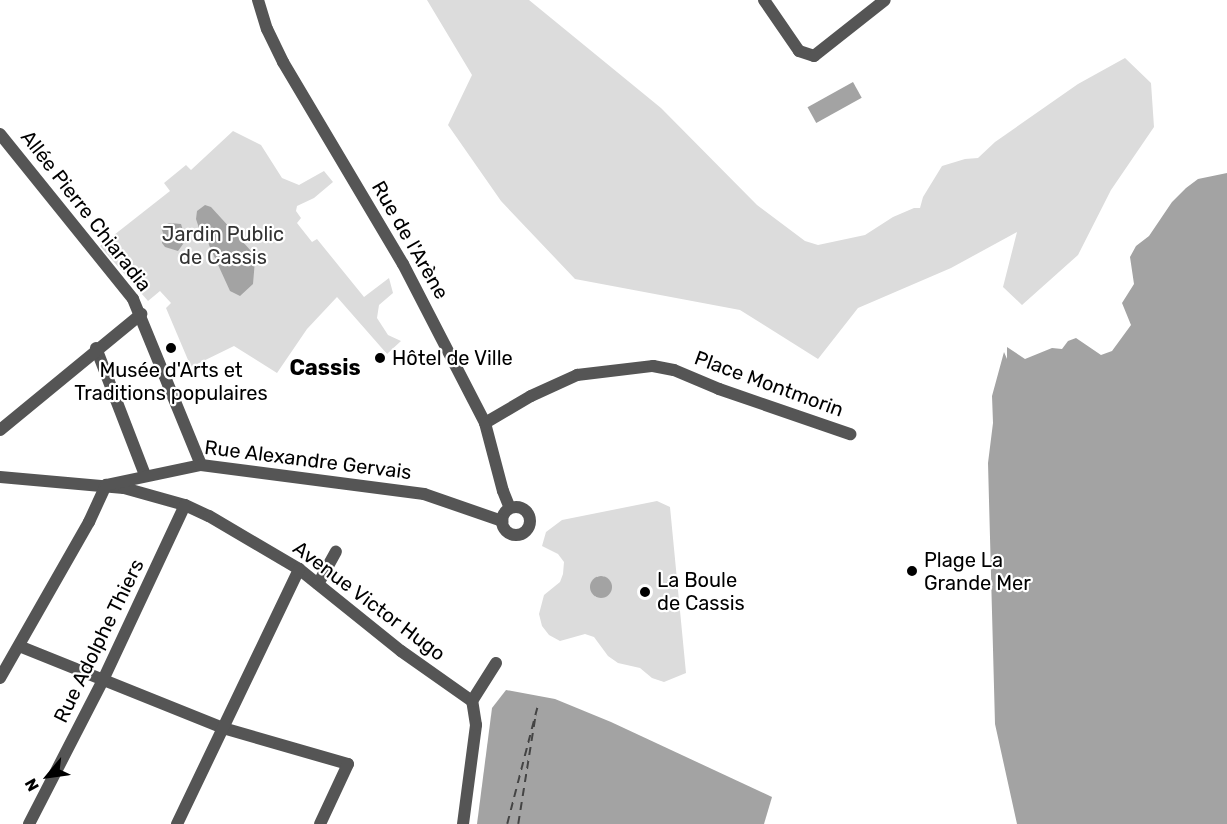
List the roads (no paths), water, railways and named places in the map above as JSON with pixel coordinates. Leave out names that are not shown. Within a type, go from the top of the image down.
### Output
[{"type":"street","name":"Rue de l'Arène","points":[[258,0],[278,53],[403,264],[486,423],[503,491],[510,508]]},
{"type":"street","points":[[764,0],[799,51],[814,56],[885,0]]},
{"type":"street","name":"Allée Pierre Chiaradia","points":[[0,134],[127,289],[141,314],[201,465]]},
{"type":"street","points":[[0,430],[96,348],[141,314]]},
{"type":"street","points":[[96,348],[145,475]]},
{"type":"street","name":"Place Montmorin","points":[[486,423],[531,396],[577,375],[653,366],[675,370],[719,389],[850,434]]},
{"type":"street","name":"Rue Alexandre Gervais","points":[[106,484],[201,465],[424,494],[502,521]]},
{"type":"street","name":"Avenue Victor Hugo","points":[[0,477],[106,484],[185,505],[209,516],[299,569],[401,651],[471,701]]},
{"type":"street","points":[[0,678],[89,522],[106,484]]},
{"type":"street","name":"Rue Adolphe Thiers","points":[[29,824],[103,680],[185,505]]},
{"type":"street","points":[[520,507],[531,519],[529,529],[520,536],[508,533],[502,521],[510,508],[520,507]]},
{"type":"street","points":[[318,584],[336,552]]},
{"type":"street","points":[[177,824],[299,569]]},
{"type":"street","points":[[19,646],[223,728],[348,764],[320,824]]},
{"type":"street","points":[[463,824],[476,725],[471,701],[496,663]]},
{"type":"place","name":"Musée d'Arts et Traditions populaires","points":[[171,348]]},
{"type":"place","name":"Hôtel de Ville","points":[[380,358]]},
{"type":"place","name":"Plage La Grande Mer","points":[[912,571]]},
{"type":"place","name":"La Boule de Cassis","points":[[645,592]]},
{"type":"district","name":"Cassis","points":[[325,368]]},
{"type":"park label","name":"Jardin Public de Cassis","points":[[223,246]]}]
